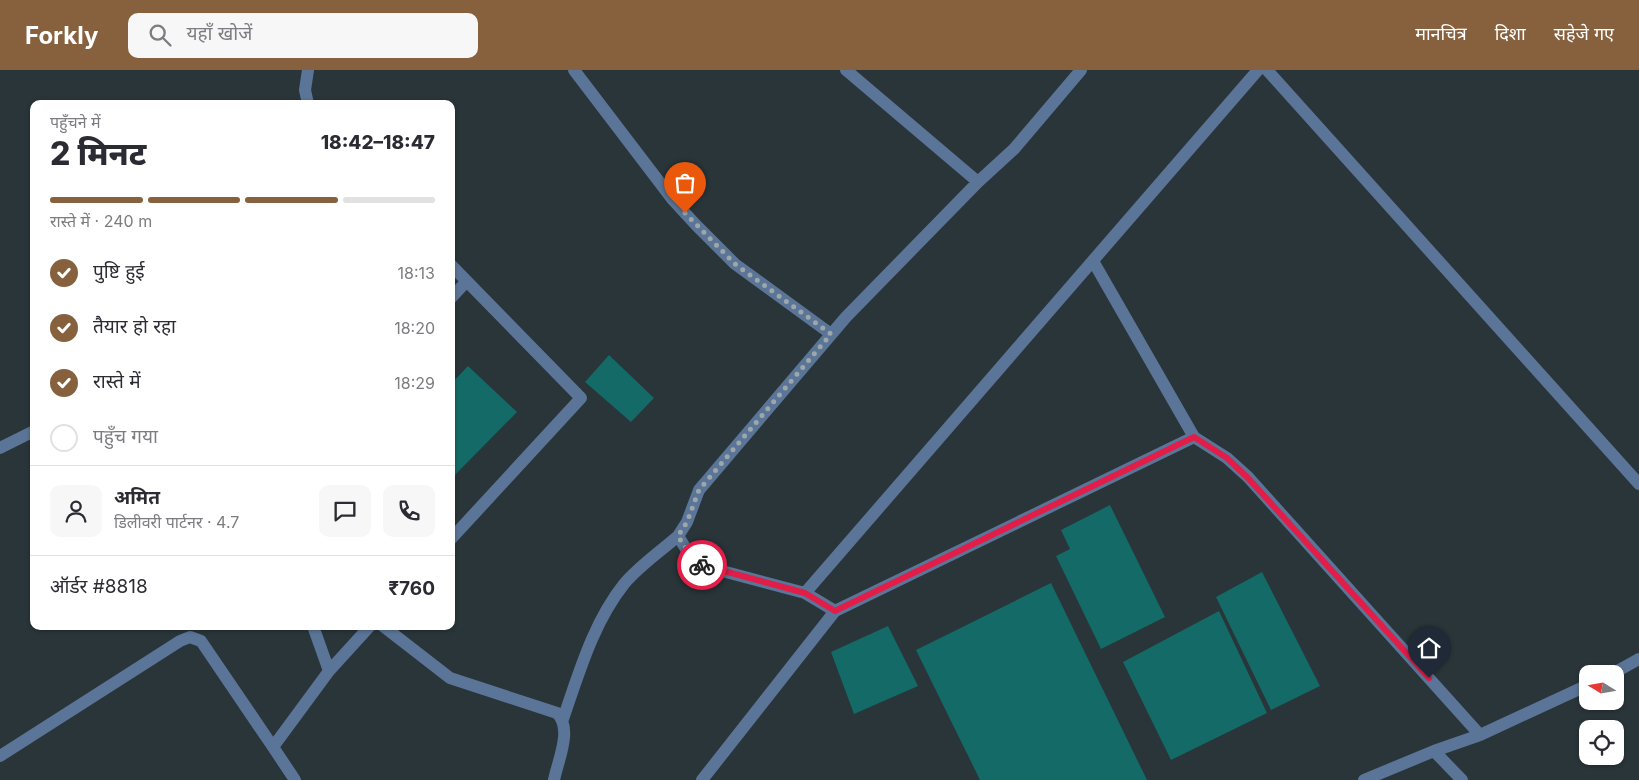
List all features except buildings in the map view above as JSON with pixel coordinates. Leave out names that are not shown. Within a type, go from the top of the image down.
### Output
[{"type":"street","points":[[307,100],[305,90],[308,70]]},
{"type":"street","points":[[574,70],[674,200],[696,225],[735,264],[831,334]]},
{"type":"street","points":[[846,70],[978,182]]},
{"type":"street","points":[[554,780],[565,732],[564,719],[588,648],[605,612],[633,574],[678,536],[687,522],[699,490],[831,334],[978,182],[1014,149],[1082,70]]},
{"type":"street","points":[[805,593],[1258,70]]},
{"type":"street","points":[[1267,70],[1639,484]]},
{"type":"street","points":[[1093,261],[1194,437],[1227,458],[1248,478],[1480,735]]},
{"type":"street","points":[[455,270],[581,398],[455,535]]},
{"type":"street","points":[[455,294],[466,282]]},
{"type":"street","points":[[0,448],[30,433]]},
{"type":"street","points":[[702,780],[835,611],[1194,437]]},
{"type":"street","points":[[678,536],[693,560],[699,564],[805,593],[835,611]]},
{"type":"street","points":[[314,630],[329,671]]},
{"type":"street","points":[[273,747],[329,671],[366,630]]},
{"type":"street","points":[[388,630],[450,678],[549,709],[564,719]]},
{"type":"street","points":[[0,756],[180,641],[190,637],[202,641],[294,780]]},
{"type":"street","points":[[1624,667],[1639,659]]},
{"type":"street","points":[[1364,780],[1434,751],[1480,735],[1579,689]]},
{"type":"street","points":[[1434,751],[1462,780]]},
{"type":"way so far","points":[[685,213],[735,264],[831,334],[699,490],[687,522],[678,536],[693,560],[702,565]]},
{"type":"route","points":[[702,565],[805,593],[835,611],[1194,437],[1227,458],[1248,478],[1429,678]]}]
